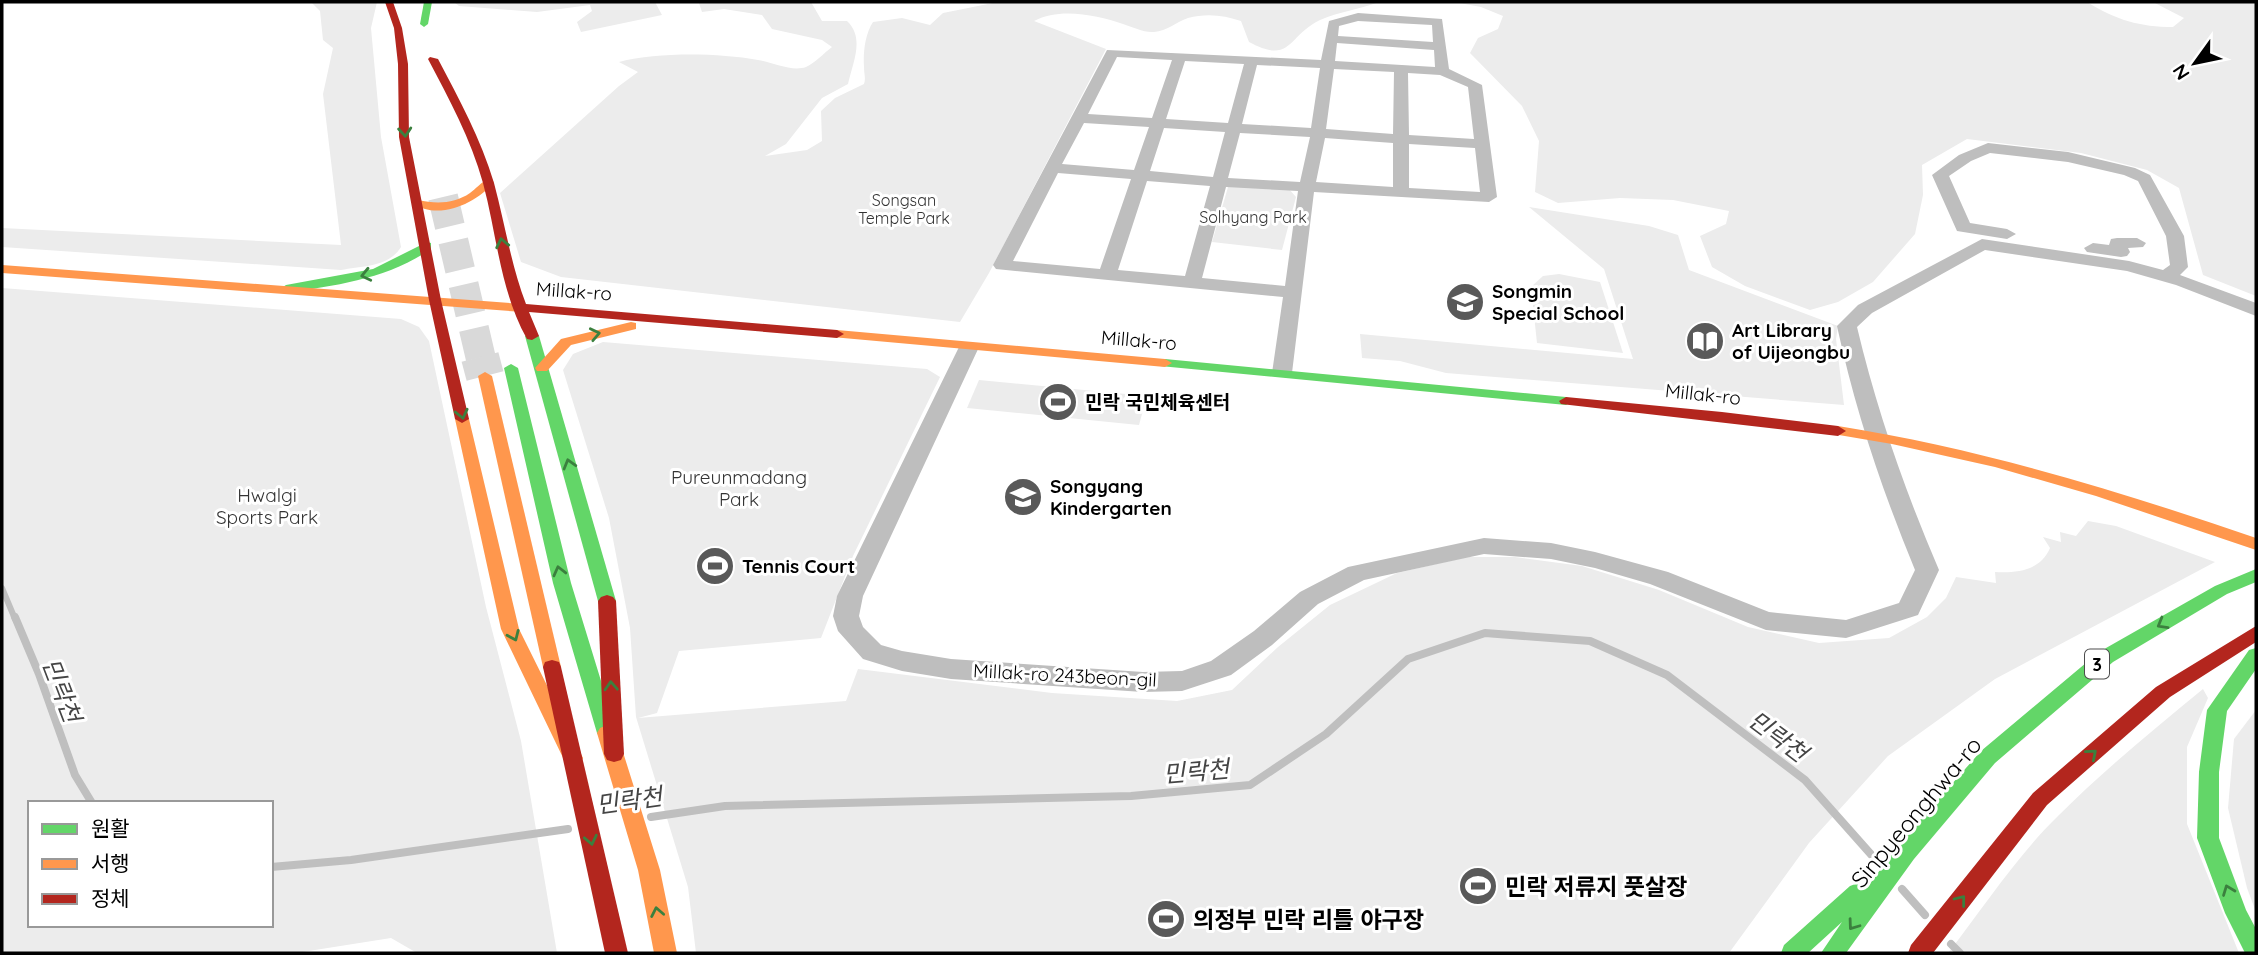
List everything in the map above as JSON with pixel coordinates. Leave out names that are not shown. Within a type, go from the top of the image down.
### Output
[{"type":"main road","points":[[377,2],[398,28]]},
{"type":"main road","points":[[390,2],[398,28],[403,64],[404,137],[427,246],[435,300],[510,629],[573,758]]},
{"type":"main road","points":[[414,2],[428,42],[448,125]]},
{"type":"main road","points":[[428,2],[428,42],[467,124],[488,182],[508,274],[523,308],[542,368],[607,597],[614,754]]},
{"type":"main road","points":[[403,64],[419,117]]},
{"type":"main road","points":[[418,202],[436,206],[461,202],[476,197],[488,182]]},
{"type":"main road","points":[[286,289],[396,267],[415,258],[427,246]]},
{"type":"main road","name":"Millak-ro","points":[[2,269],[660,318],[1282,373],[1723,416],[1874,436],[1957,452],[2102,491],[2256,544]]},
{"type":"main road","points":[[542,368],[565,342],[660,318]]},
{"type":"main road","points":[[520,353],[527,355],[542,368]]},
{"type":"main road","points":[[453,376],[469,362]]},
{"type":"main road","points":[[511,368],[562,583],[649,870],[666,953]]},
{"type":"main road","points":[[485,376],[617,953]]},
{"type":"main road","name":"Sinpyeonghwa-ro","points":[[1833,953],[1906,852],[1988,757],[2106,657],[2221,590],[2256,575]]},
{"type":"main road","points":[[1919,953],[2040,799],[2163,692],[2256,633]]},
{"type":"main road","points":[[2256,655],[2217,710],[2209,772],[2208,838],[2236,913],[2256,952]]},
{"type":"main road","points":[[1797,948],[1906,852]]},
{"type":"street","points":[[1282,373],[1307,187],[1318,134],[1333,24],[1341,20],[1372,18],[1438,22],[1442,71]]},
{"type":"street","points":[[1330,39],[1440,46]]},
{"type":"street","points":[[1051,168],[1220,182],[1489,197],[1475,85],[1442,71],[1112,53],[1080,118],[1051,168],[1002,265],[1293,292]]},
{"type":"street","points":[[1107,275],[1180,56]]},
{"type":"street","points":[[1192,283],[1252,60]]},
{"type":"street","points":[[1401,68],[1401,192]]},
{"type":"street","points":[[1080,118],[1482,144]]},
{"type":"street","points":[[2137,243],[2117,243],[2121,252],[1963,227],[1940,174],[1965,158],[1988,148],[2068,158],[2129,171],[2144,178],[2175,236],[2179,267],[2165,277]]},
{"type":"street","points":[[1874,436],[1847,326],[1866,309],[1982,244],[2129,267],[2256,310]]},
{"type":"street","name":"Millak-ro 243beon-gil","points":[[969,347],[850,596],[846,616],[851,631],[872,652],[902,661],[951,669],[1143,682],[1181,681],[1222,668],[1263,639],[1309,598],[1357,573],[1484,546],[1551,551],[1595,560],[1659,578],[1766,621],[1846,629],[1909,609],[1927,570],[1874,436]]},
{"type":"green space","points":[[311,2],[377,2],[371,28],[381,137],[401,247],[396,254],[382,262],[341,270],[2,247],[2,228],[341,245],[323,94],[333,48],[323,40],[320,11]]},
{"type":"green space","points":[[454,2],[655,2],[662,15],[581,32],[577,22],[592,11],[590,5],[537,12],[459,6]]},
{"type":"green space","name":"Songsan Temple Park","points":[[811,2],[822,21],[847,21],[855,35],[856,51],[848,84],[822,98],[786,144],[765,156],[807,150],[822,141],[821,111],[835,98],[864,84],[865,44],[873,22],[902,18],[930,25],[943,13],[998,2],[1379,2],[1320,20],[1309,26],[1288,46],[1274,51],[1249,42],[1241,21],[1222,16],[1188,18],[1154,32],[1078,14],[1055,14],[1034,21],[1106,49],[989,273],[960,322],[561,277],[521,262],[500,193],[638,72],[619,62],[652,56],[707,55],[800,68],[813,63],[832,47],[822,40],[772,29],[762,15],[724,9],[702,12],[699,3]]},
{"type":"green space","points":[[1454,2],[2087,2],[2128,21],[2173,27],[2184,18],[2153,2],[2256,2],[2256,296],[2203,275],[2179,188],[2147,170],[2081,153],[1967,139],[1922,165],[1923,195],[1915,234],[1873,282],[1838,302],[1810,310],[1745,286],[1712,267],[1700,236],[1726,224],[1729,211],[1673,200],[1620,198],[1558,203],[1535,192],[1539,141],[1522,106],[1470,53],[1478,38],[1498,29],[1503,16],[1481,7]]},
{"type":"green space","name":"Solhyang Park","points":[[1233,185],[1289,189],[1296,197],[1282,250],[1212,242],[1228,187]]},
{"type":"green space","points":[[1529,207],[1649,226],[1678,235],[1689,270],[1838,326],[1836,339],[1844,405],[1446,373],[1400,361],[1362,358],[1360,334],[1633,359],[1604,269]]},
{"type":"green space","points":[[1559,274],[1600,282],[1623,353],[1537,343],[1531,287],[1543,276]]},
{"type":"green space","name":"Hwalgi Sports Park","points":[[2,288],[401,319],[419,327],[429,341],[486,607],[521,741],[557,953],[417,953],[391,938],[296,953],[2,953]]},
{"type":"green space","name":"Pureunmadang Park","points":[[603,342],[927,369],[940,377],[853,556],[821,638],[679,651],[657,713],[638,718],[846,701],[858,669],[1052,693],[1177,701],[1232,690],[1278,647],[1330,605],[1397,573],[1467,557],[1515,557],[1582,566],[1659,590],[1748,627],[1819,643],[1889,638],[1927,617],[1946,598],[1956,577],[1996,583],[1995,572],[2019,571],[2040,562],[2050,548],[2043,537],[2061,542],[2060,532],[2076,536],[2088,521],[2116,526],[2215,562],[1995,679],[1888,756],[1809,843],[1729,953],[696,953],[688,887],[636,717],[630,628],[609,518],[563,370],[573,354]]},
{"type":"green space","name":"민락 국민체육센터","points":[[979,380],[1147,396],[1139,425],[967,408]]},
{"type":"green space","points":[[2203,689],[2208,698],[2187,747],[2187,824],[2239,953],[1948,953],[2014,865],[2043,832],[2110,767]]},
{"type":"green space","points":[[2256,710],[2256,912],[2247,888],[2228,808],[2234,739]]},
{"type":"waterway","name":"민락천","points":[[2,588],[15,619]]},
{"type":"waterway","name":"민락천","points":[[15,617],[39,674],[75,775],[91,801]]},
{"type":"waterway","name":"민락천","points":[[651,817],[725,806],[1131,796],[1250,785],[1326,734],[1408,659],[1485,633],[1590,641],[1667,675],[1805,780],[1876,860]]},
{"type":"waterway","name":"민락천","points":[[273,867],[351,860],[568,829]]},
{"type":"waterway","name":"민락천","points":[[1902,889],[1925,915]]},
{"type":"waterway","name":"민락천","points":[[1951,944],[1960,953]]},
{"type":"tunnel","points":[[443,197],[481,359]]},
{"type":"tunnel","points":[[480,357],[485,376]]},
{"type":"traffic: fast","points":[[424,24],[428,2]]},
{"type":"traffic: fast","points":[[286,289],[378,272],[411,257],[427,246]]},
{"type":"traffic: fast","points":[[532,336],[607,601]]},
{"type":"traffic: fast","points":[[1165,363],[1566,401]]},
{"type":"traffic: fast","points":[[511,368],[562,583],[607,733]]},
{"type":"traffic: fast","points":[[1833,953],[1906,852],[1988,757],[2106,657],[2221,590],[2256,575]]},
{"type":"traffic: fast","points":[[2256,655],[2217,710],[2209,772],[2208,838],[2236,913],[2256,952]]},
{"type":"traffic: fast","points":[[1792,953],[1858,893]]},
{"type":"traffic: slow","points":[[418,203],[438,206],[457,204],[474,196],[488,182]]},
{"type":"traffic: slow","points":[[2,269],[523,308]]},
{"type":"traffic: slow","points":[[542,368],[566,342],[631,326]]},
{"type":"traffic: slow","points":[[837,334],[1165,363]]},
{"type":"traffic: slow","points":[[485,376],[552,667]]},
{"type":"traffic: slow","points":[[462,419],[510,629],[573,758]]},
{"type":"traffic: slow","points":[[1838,431],[1892,439],[1997,462],[2102,492],[2256,544]]},
{"type":"traffic: slow","points":[[607,733],[649,870],[666,953]]},
{"type":"traffic: jam","points":[[389,2],[398,28],[403,64],[404,137],[435,300],[462,419]]},
{"type":"traffic: jam","points":[[433,59],[467,124],[488,182],[508,274],[532,336]]},
{"type":"traffic: jam","points":[[523,308],[837,334]]},
{"type":"traffic: jam","points":[[1566,401],[1722,416],[1838,431]]},
{"type":"traffic: jam","points":[[607,601],[614,754]]},
{"type":"traffic: jam","points":[[1919,953],[2040,799],[2163,692],[2256,633]]},
{"type":"traffic: jam","points":[[552,667],[617,953]]},
{"type":"place","name":"Songmin Special School","points":[[1465,302]]},
{"type":"place","name":"Art Library of Uijeongbu","points":[[1705,341]]},
{"type":"place","name":"민락 국민체육센터","points":[[1058,402]]},
{"type":"place","name":"Songyang Kindergarten","points":[[1023,497]]},
{"type":"place","name":"Tennis Court","points":[[715,566]]},
{"type":"place","name":"민락 저류지 풋살장","points":[[1478,886]]},
{"type":"place","name":"의정부 민락 리틀 야구장","points":[[1166,919]]}]
